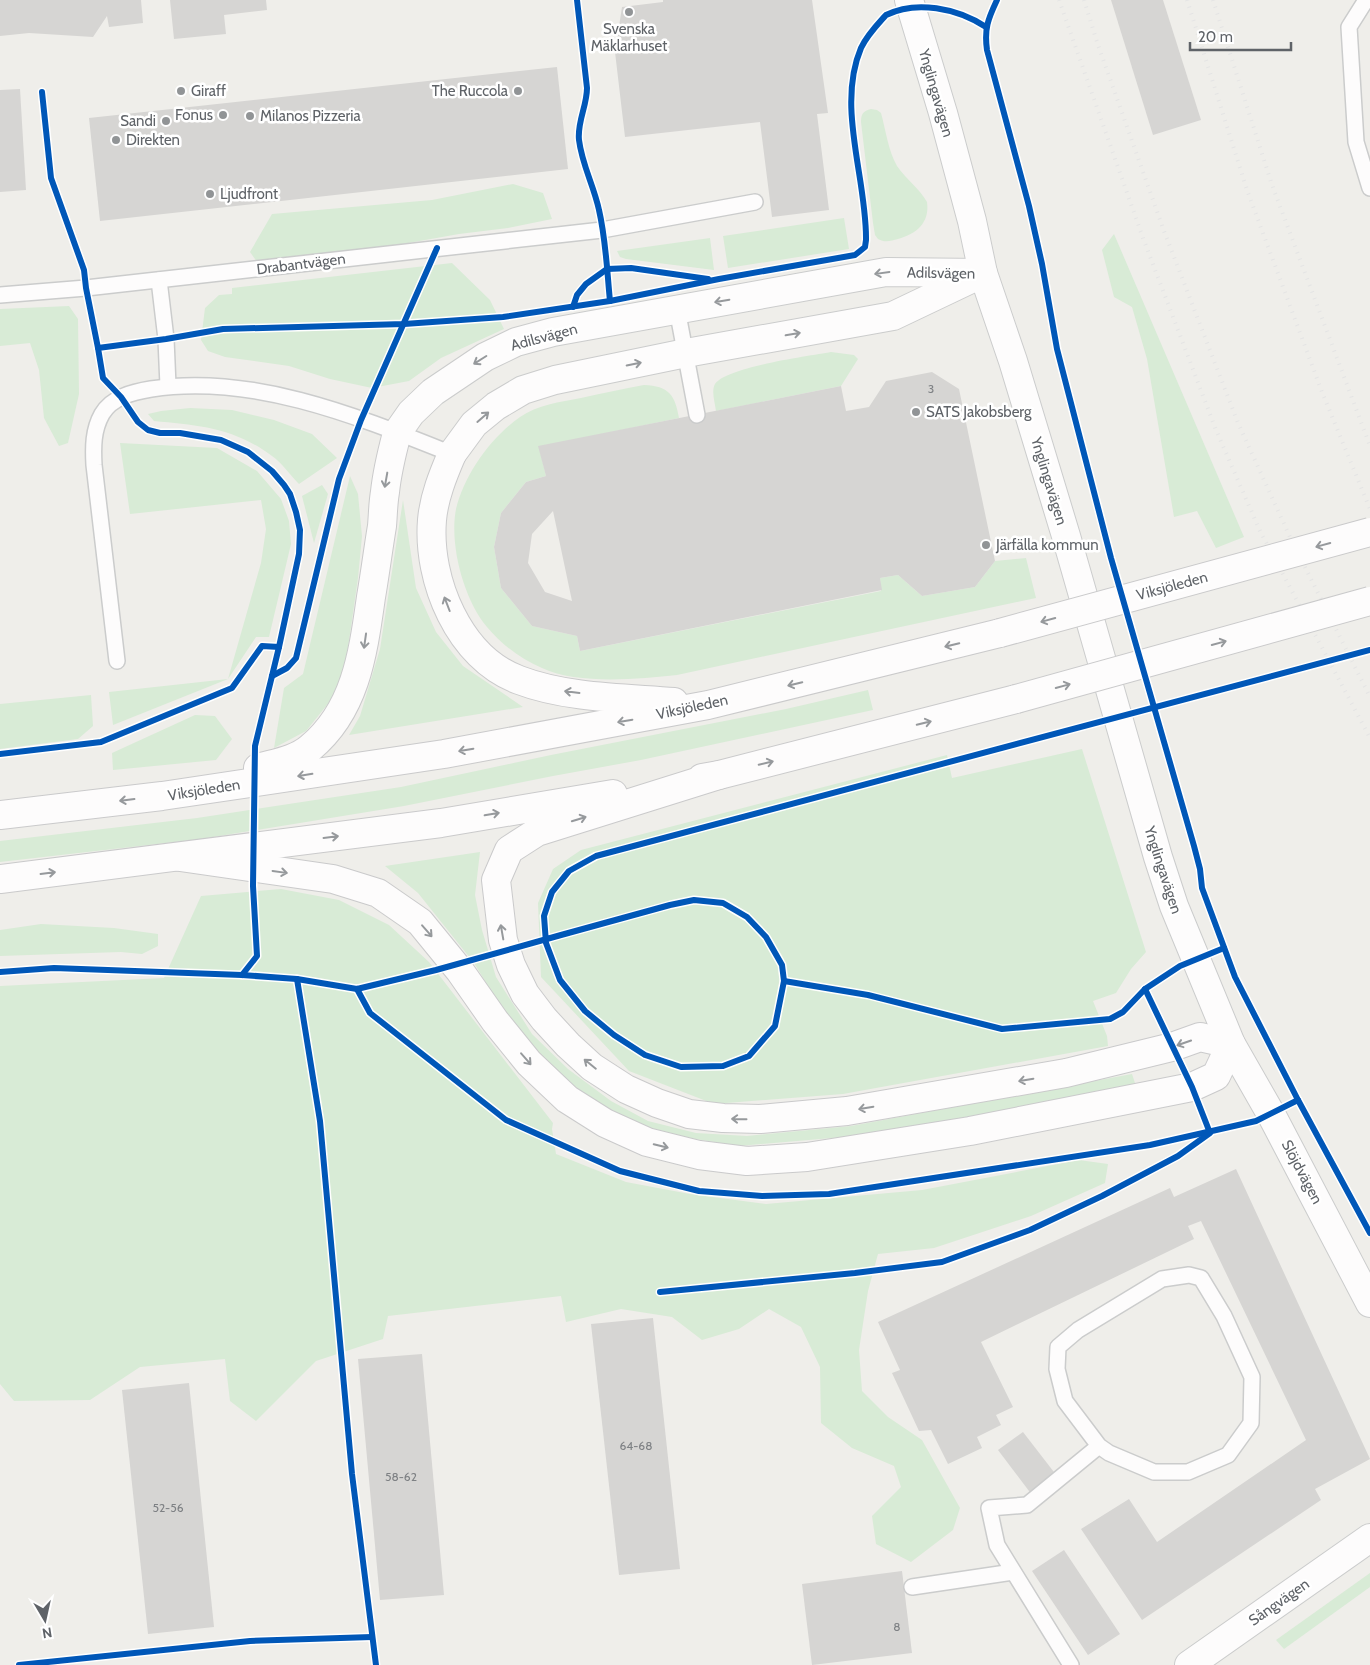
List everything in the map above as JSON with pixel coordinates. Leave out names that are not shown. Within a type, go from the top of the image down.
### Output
[{"type":"main road","name":"Ynglingavägen","points":[[909,0],[972,220],[983,273],[1013,361],[1066,536],[1158,857],[1181,924],[1231,1044]]},
{"type":"main road","name":"Adilsvägen","points":[[162,796],[291,759],[309,749],[326,733],[341,713],[352,689],[363,653],[390,457],[397,433],[411,413],[433,392],[485,356],[516,342],[553,332],[886,272],[983,273]]},
{"type":"main road","name":"Adilsvägen","points":[[708,705],[551,690],[518,680],[496,668],[477,651],[460,631],[447,607],[432,548],[432,519],[438,488],[452,454],[474,424],[496,406],[523,390],[555,380],[686,353],[893,316],[983,273]]},
{"type":"main road","name":"Viksjöleden","points":[[0,815],[162,796],[444,754],[708,705],[1000,633],[1370,532]]},
{"type":"main road","points":[[180,857],[333,879],[378,893],[420,922],[455,964],[496,1022],[529,1063],[567,1099],[605,1123],[647,1142],[699,1155],[747,1161],[807,1157],[970,1131],[1192,1087],[1216,1076],[1231,1044],[1200,1037],[1172,1047],[1066,1073],[847,1111],[760,1119],[723,1118],[689,1114],[657,1103],[626,1089],[592,1067],[544,1020],[525,994],[511,965],[503,940],[496,880],[509,850],[537,832],[719,776],[1016,699],[1370,601]]},
{"type":"main road","points":[[0,879],[441,823],[719,776]]},
{"type":"main road","name":"Slöjdvägen","points":[[1231,1044],[1271,1114],[1370,1302]]},
{"type":"main road","name":"Sångvägen","points":[[1189,1665],[1370,1538]]},
{"type":"lane","points":[[1366,0],[1349,27],[1356,142],[1370,188]]},
{"type":"lane","name":"Drabantvägen","points":[[0,295],[86,288],[602,230],[755,202]]},
{"type":"lane","points":[[159,280],[166,339],[168,386]]},
{"type":"lane","points":[[678,309],[697,415]]},
{"type":"lane","points":[[117,661],[93,444],[102,414],[110,404],[121,397],[144,390],[168,386],[209,385],[255,391],[297,400],[397,433],[452,454]]},
{"type":"lane","points":[[1189,1275],[1201,1278],[1224,1316],[1252,1377],[1251,1424],[1228,1455],[1188,1472],[1154,1472],[1109,1453],[1099,1446],[1065,1401],[1057,1369],[1058,1347],[1078,1330],[1162,1280],[1189,1275]]},
{"type":"lane","points":[[1070,1665],[997,1545],[989,1508],[1028,1505],[1099,1446]]},
{"type":"lane","points":[[912,1587],[1013,1572]]},
{"type":"green space","points":[[871,109],[881,113],[889,147],[897,166],[927,202],[926,216],[920,227],[905,237],[890,241],[878,239],[875,235],[873,223],[861,122],[863,113]]},
{"type":"green space","points":[[513,184],[543,193],[552,219],[262,269],[250,252],[272,214],[432,200]]},
{"type":"green space","points":[[844,218],[849,249],[728,268],[723,236]]},
{"type":"green space","points":[[1114,234],[1244,537],[1216,548],[1197,511],[1174,517],[1147,359],[1132,307],[1114,297],[1102,250]]},
{"type":"green space","points":[[710,238],[714,270],[626,259],[620,257],[617,251]]},
{"type":"green space","points":[[452,263],[490,300],[504,329],[441,358],[409,381],[372,388],[330,379],[289,366],[225,357],[208,351],[201,340],[205,308],[219,295],[232,294],[232,288]]},
{"type":"green space","points":[[69,306],[78,319],[79,394],[68,443],[59,446],[44,418],[39,370],[30,343],[0,346],[0,309]]},
{"type":"green space","points":[[831,352],[854,355],[858,359],[841,386],[716,411],[713,394],[714,387],[722,378],[751,367]]},
{"type":"green space","points":[[644,385],[659,387],[669,393],[675,403],[679,418],[539,447],[546,476],[526,482],[501,513],[494,547],[501,588],[532,626],[577,636],[580,651],[881,591],[880,578],[898,575],[922,596],[975,587],[995,561],[1026,558],[1036,598],[677,675],[627,679],[590,679],[557,673],[527,660],[505,646],[487,627],[471,602],[465,587],[457,555],[454,523],[456,509],[465,483],[489,446],[509,425],[527,413],[557,403]]},
{"type":"green space","points":[[190,408],[232,410],[274,420],[312,434],[337,458],[299,484],[276,459],[244,439],[201,426],[154,421],[148,414]]},
{"type":"green space","points":[[120,443],[217,448],[257,471],[281,499],[289,521],[291,544],[269,637],[256,637],[228,679],[261,563],[266,529],[261,500],[130,514]]},
{"type":"green space","points":[[350,476],[358,494],[362,536],[345,669],[331,700],[306,731],[274,748],[284,688],[303,674]]},
{"type":"green space","points":[[322,485],[328,494],[314,543],[302,496]]},
{"type":"green space","points":[[403,500],[416,588],[436,632],[463,666],[523,707],[349,735],[360,716],[380,649]]},
{"type":"green space","points":[[228,679],[113,725],[109,692]]},
{"type":"green space","points":[[868,690],[873,710],[641,760],[404,806],[201,839],[0,862],[0,841],[197,818],[401,787],[551,755],[786,709]]},
{"type":"green space","points":[[91,695],[93,726],[78,739],[0,749],[0,704]]},
{"type":"green space","points":[[195,715],[215,716],[232,739],[216,760],[113,770],[112,753]]},
{"type":"green space","points":[[1082,749],[1146,952],[1131,969],[1116,993],[1093,1001],[1107,1036],[1108,1046],[843,1094],[714,1104],[629,1071],[541,977],[538,903],[553,869],[581,850],[947,755],[952,778]]},
{"type":"green space","points":[[480,852],[475,895],[482,930],[496,977],[532,1034],[568,1069],[611,1101],[648,1121],[696,1133],[747,1136],[851,1126],[1132,1074],[1136,1086],[879,1134],[739,1146],[683,1137],[623,1120],[575,1089],[542,1057],[499,1004],[474,963],[418,893],[385,866]]},
{"type":"green space","points":[[281,889],[339,900],[389,925],[429,962],[553,1123],[552,1129],[556,1154],[626,1182],[690,1194],[766,1204],[922,1190],[1079,1160],[1108,1164],[1105,1183],[1031,1216],[934,1248],[878,1254],[868,1291],[859,1350],[862,1391],[888,1417],[922,1440],[960,1508],[953,1530],[911,1562],[876,1544],[872,1516],[901,1487],[894,1466],[852,1448],[821,1423],[820,1367],[801,1327],[769,1309],[739,1329],[702,1340],[672,1317],[621,1309],[566,1322],[561,1296],[388,1316],[383,1339],[316,1361],[256,1421],[230,1401],[225,1359],[140,1367],[90,1400],[14,1401],[0,1384],[0,986],[164,978],[201,896]]},
{"type":"green space","points":[[41,924],[114,928],[158,934],[158,946],[142,954],[121,952],[0,956],[0,930]]},
{"type":"green space","points":[[1370,1573],[1370,1587],[1284,1649],[1276,1640]]},
{"type":"building","points":[[0,0],[141,0],[143,23],[109,27],[107,16],[93,37],[29,33],[0,36]]},
{"type":"building","points":[[170,0],[266,0],[267,10],[224,15],[226,34],[174,39]]},
{"type":"building","points":[[663,0],[812,0],[828,113],[817,114],[829,210],[772,217],[760,122],[625,137],[615,52],[622,7],[663,2]]},
{"type":"building","points":[[1111,0],[1163,0],[1201,120],[1153,135]]},
{"type":"building","points":[[557,67],[568,169],[100,221],[89,118]]},
{"type":"building","points":[[20,89],[26,190],[0,192],[0,90]]},
{"type":"building","points":[[932,372],[959,389],[995,561],[975,587],[922,596],[898,575],[880,578],[882,590],[580,651],[577,636],[532,626],[501,588],[494,547],[501,513],[526,482],[546,476],[538,446],[841,386],[846,411],[869,407],[886,381]],"holes":[[[553,511],[572,601],[545,592],[528,563],[532,534]]]},
{"type":"building","points":[[1236,1169],[1370,1459],[1315,1489],[1321,1500],[1142,1620],[1081,1529],[1129,1499],[1157,1542],[1306,1440],[1201,1221],[1188,1226],[1194,1239],[981,1342],[1013,1407],[996,1415],[1001,1425],[977,1437],[982,1448],[948,1464],[931,1430],[919,1431],[892,1373],[900,1370],[878,1322],[1170,1188],[1174,1197]]},
{"type":"building","points":[[653,1318],[680,1569],[619,1575],[591,1324]]},
{"type":"building","points":[[422,1354],[444,1595],[380,1600],[358,1359]]},
{"type":"building","points":[[189,1383],[214,1627],[148,1634],[122,1390]]},
{"type":"building","points":[[1023,1432],[1057,1476],[1032,1495],[998,1450]]},
{"type":"building","points":[[1064,1550],[1120,1634],[1088,1655],[1032,1571]]},
{"type":"building","points":[[902,1571],[912,1653],[812,1665],[802,1584]]},
{"type":"railway","points":[[1059,0],[1143,238],[1216,430],[1260,531],[1370,738]]},
{"type":"railway","points":[[1084,0],[1164,231],[1238,423],[1290,537],[1370,697]]},
{"type":"railway","points":[[1187,0],[1247,190],[1322,392],[1370,509]]},
{"type":"railway","points":[[1213,0],[1272,185],[1370,446]]},
{"type":"cycle path","points":[[577,0],[587,88],[579,127],[579,140],[601,221],[610,301]]},
{"type":"cycle path","points":[[997,0],[988,24],[986,36],[987,50],[1029,206],[1042,264],[1057,349],[1111,558],[1194,846],[1200,869],[1202,888],[1235,977],[1298,1100],[1370,1233]]},
{"type":"cycle path","points":[[242,975],[257,956],[253,886],[255,746],[299,554],[300,530],[296,512],[290,494],[284,485],[272,471],[248,452],[221,440],[148,430],[138,422],[121,397],[103,378],[98,348],[223,329],[404,324],[503,317],[610,301],[719,279],[855,255],[865,247],[866,240],[865,217],[854,143],[851,94],[854,71],[863,43],[886,15],[910,8],[923,7],[950,11],[975,20],[986,27]]},
{"type":"cycle path","points":[[42,92],[51,178],[84,270],[98,348]]},
{"type":"cycle path","points":[[272,676],[287,668],[296,658],[339,479],[361,420],[437,248]]},
{"type":"cycle path","points":[[573,307],[577,295],[586,284],[607,269],[631,268],[708,279]]},
{"type":"cycle path","points":[[0,754],[101,742],[232,688],[262,646],[279,647]]},
{"type":"cycle path","points":[[0,972],[54,968],[242,975],[297,979],[357,989],[436,970],[561,935],[670,905],[694,900],[723,903],[747,917],[766,937],[782,965],[784,981],[775,1026],[749,1056],[723,1066],[681,1067],[645,1055],[614,1035],[585,1011],[560,980],[546,943],[544,916],[552,892],[569,871],[596,856],[1370,650]]},
{"type":"cycle path","points":[[784,981],[868,995],[1002,1029],[1110,1019],[1123,1012],[1145,989],[1180,966],[1224,948]]},
{"type":"cycle path","points":[[297,979],[320,1121],[352,1474],[376,1665]]},
{"type":"cycle path","points":[[357,989],[370,1013],[506,1120],[620,1171],[699,1191],[762,1196],[829,1194],[1150,1145],[1256,1121],[1298,1100]]},
{"type":"cycle path","points":[[660,1292],[855,1273],[942,1262],[1030,1230],[1102,1196],[1178,1156],[1210,1133],[1192,1087],[1145,989]]},
{"type":"cycle path","points":[[19,1665],[250,1641],[372,1637]]},
{"type":"place","name":"Svenska Mäklarhuset","points":[[629,12]]},
{"type":"place","name":"Giraff","points":[[181,91]]},
{"type":"place","name":"The Ruccola","points":[[518,91]]},
{"type":"place","name":"Fonus","points":[[223,115]]},
{"type":"place","name":"Milanos Pizzeria","points":[[250,116]]},
{"type":"place","name":"Sandi","points":[[166,121]]},
{"type":"place","name":"Direkten","points":[[116,140]]},
{"type":"place","name":"Ljudfront","points":[[210,194]]},
{"type":"place","name":"SATS Jakobsberg","points":[[916,412]]},
{"type":"place","name":"Järfälla kommun","points":[[986,545]]}]
